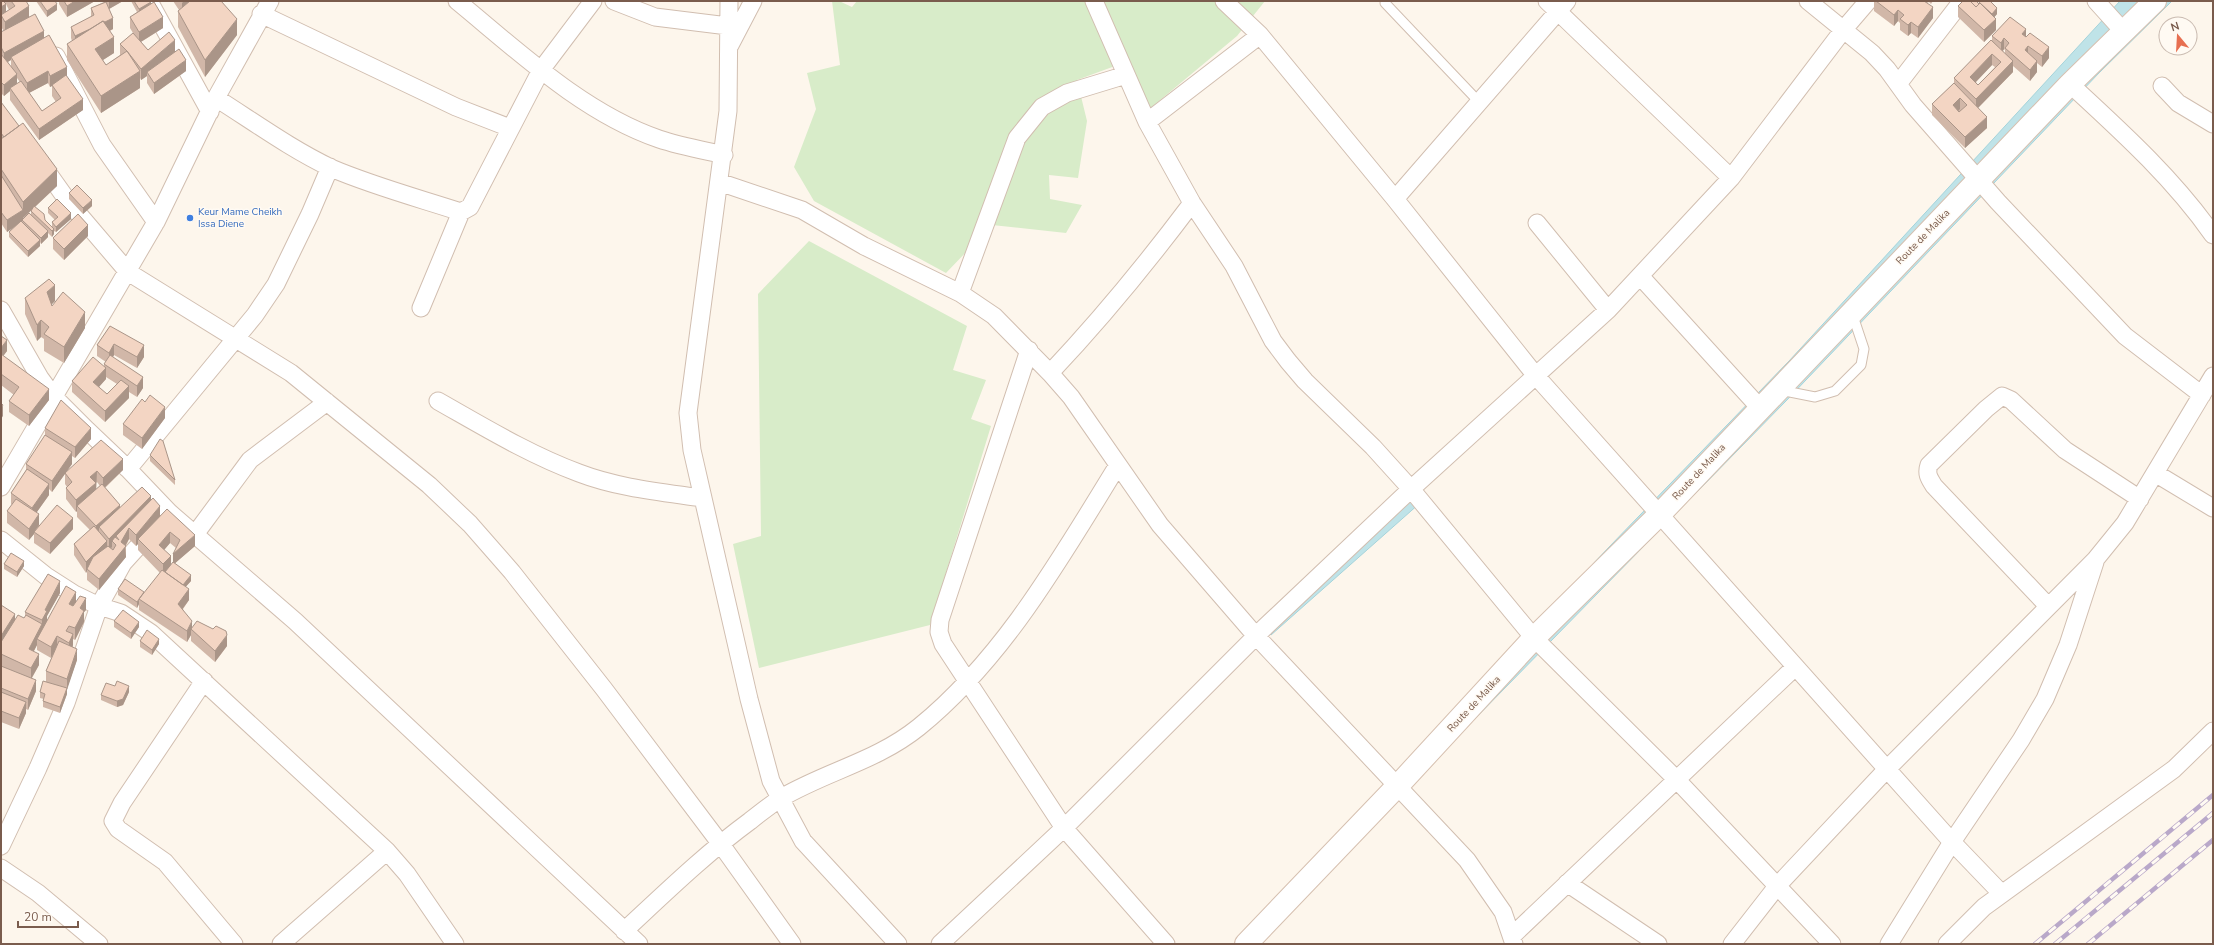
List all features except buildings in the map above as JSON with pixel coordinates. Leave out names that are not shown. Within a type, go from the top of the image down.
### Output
[{"type":"main road","name":"Route de Malika","points":[[1246,944],[1397,787],[1534,638],[1659,515],[1978,179],[2070,84],[2155,1]]},
{"type":"street","points":[[149,1],[213,105],[330,167],[375,185],[461,212]]},
{"type":"street","points":[[457,1],[541,70],[606,114],[659,139],[724,155]]},
{"type":"street","points":[[421,308],[461,212],[470,207],[541,70],[593,1]]},
{"type":"street","points":[[614,1],[655,17],[728,26]]},
{"type":"street","points":[[729,1],[728,111],[724,155],[719,182],[688,413],[689,435],[748,699],[771,781],[779,799],[803,841],[898,944]]},
{"type":"street","points":[[729,47],[753,1]]},
{"type":"street","points":[[1094,1],[1147,122],[1192,203],[1234,266],[1274,341],[1288,362],[1305,381],[1373,447],[1411,489],[1534,638],[1676,779],[1778,885],[1832,944]]},
{"type":"street","points":[[1224,1],[1260,35],[1395,199],[1536,376],[1952,842],[2002,894]]},
{"type":"street","points":[[1546,1],[1563,7],[1731,178]]},
{"type":"street","points":[[1808,1],[1872,52],[1913,105],[1978,179],[2125,336],[2202,395]]},
{"type":"street","points":[[940,944],[1064,828],[1256,636],[1411,489],[1608,310],[1641,277],[1731,178],[1844,29],[1868,1]]},
{"type":"street","points":[[1898,84],[1962,1]]},
{"type":"street","points":[[2096,1],[2124,32]]},
{"type":"street","points":[[1395,199],[1563,7]]},
{"type":"street","points":[[1,487],[156,222],[213,105],[266,8],[456,107],[510,128]]},
{"type":"street","points":[[1147,122],[1260,35]]},
{"type":"street","points":[[46,41],[63,67],[102,145],[156,222]]},
{"type":"street","points":[[960,294],[1017,138],[1042,107],[1067,93],[1126,75]]},
{"type":"street","points":[[2070,84],[2136,145],[2189,204],[2213,235]]},
{"type":"street","points":[[2162,86],[2182,106],[2213,124]]},
{"type":"street","points":[[34,153],[70,204],[128,272],[292,373],[424,480],[470,524],[512,572],[604,689],[720,843],[792,944]]},
{"type":"street","points":[[128,469],[235,339],[276,284],[330,167]]},
{"type":"street","points":[[719,182],[802,210],[864,246],[960,294],[994,316],[1029,350],[1071,397],[1160,524],[1256,636],[1467,860],[1495,898],[1503,912],[1513,940],[1567,883],[1795,667]]},
{"type":"street","points":[[1050,373],[1104,315],[1192,203]]},
{"type":"street","points":[[1538,223],[1608,310]]},
{"type":"street","points":[[1641,277],[1760,408]]},
{"type":"street","points":[[1,310],[40,378],[54,397],[128,469],[170,513],[295,621],[639,944]]},
{"type":"street","points":[[1029,350],[940,620],[939,632],[943,644],[1064,828],[1166,944]]},
{"type":"street","points":[[1732,944],[1778,885],[1887,769],[2095,560],[2126,522],[2213,376]]},
{"type":"street","points":[[2048,606],[1934,486],[1928,478],[1927,471],[1929,465],[1986,409],[2002,396],[2011,400],[2065,450],[2140,499]]},
{"type":"street","points":[[438,401],[547,460],[581,474],[626,486],[702,498]]},
{"type":"street","points":[[196,534],[250,460],[326,402]]},
{"type":"street","points":[[624,931],[720,843],[779,799],[821,778],[854,765],[894,746],[920,726],[968,682],[1002,641],[1052,572],[1118,465]]},
{"type":"street","points":[[2155,473],[2213,508]]},
{"type":"street","points":[[1,846],[38,768],[66,703],[99,606],[126,559],[170,513]]},
{"type":"street","points":[[1,540],[46,576],[74,594],[99,606],[121,613],[151,633],[387,851],[407,874],[455,944]]},
{"type":"street","points":[[1890,944],[1952,842],[2021,740],[2045,699],[2068,646],[2095,560]]},
{"type":"street","points":[[204,681],[122,803],[113,821],[118,829],[165,862],[234,944]]},
{"type":"street","points":[[1947,944],[1984,907],[2174,769],[2213,731]]},
{"type":"street","points":[[281,944],[387,851]]},
{"type":"street","points":[[1,868],[38,893],[99,944]]},
{"type":"street","points":[[1567,883],[1658,944]]},
{"type":"lane","points":[[1385,3],[1480,103]]},
{"type":"lane","points":[[1777,390],[1815,397],[1835,391],[1861,365],[1864,349],[1852,312]]},
{"type":"green space","points":[[832,1],[839,1],[852,7],[857,1],[1265,1],[1237,36],[1141,116],[1115,66],[1077,80],[1087,121],[1078,178],[1049,175],[1050,199],[1082,205],[1066,233],[992,225],[946,273],[814,201],[794,167],[816,109],[807,73],[840,65]]},
{"type":"green space","points":[[809,241],[967,326],[953,370],[986,380],[971,419],[991,426],[930,625],[759,668],[733,544],[761,536],[758,294]]},
{"type":"water","points":[[2120,1],[2172,1],[2099,73],[1785,402],[1411,784],[1398,770],[1610,546],[1789,361]]},
{"type":"water","points":[[1405,489],[1420,503],[1271,635],[1260,624]]},
{"type":"railway","points":[[2035,944],[2213,795]]},
{"type":"railway","points":[[2055,944],[2213,813]]},
{"type":"railway","points":[[2088,944],[2213,840]]},
{"type":"place","name":"Keur Mame Cheikh Issa Diene","points":[[190,218]]}]
